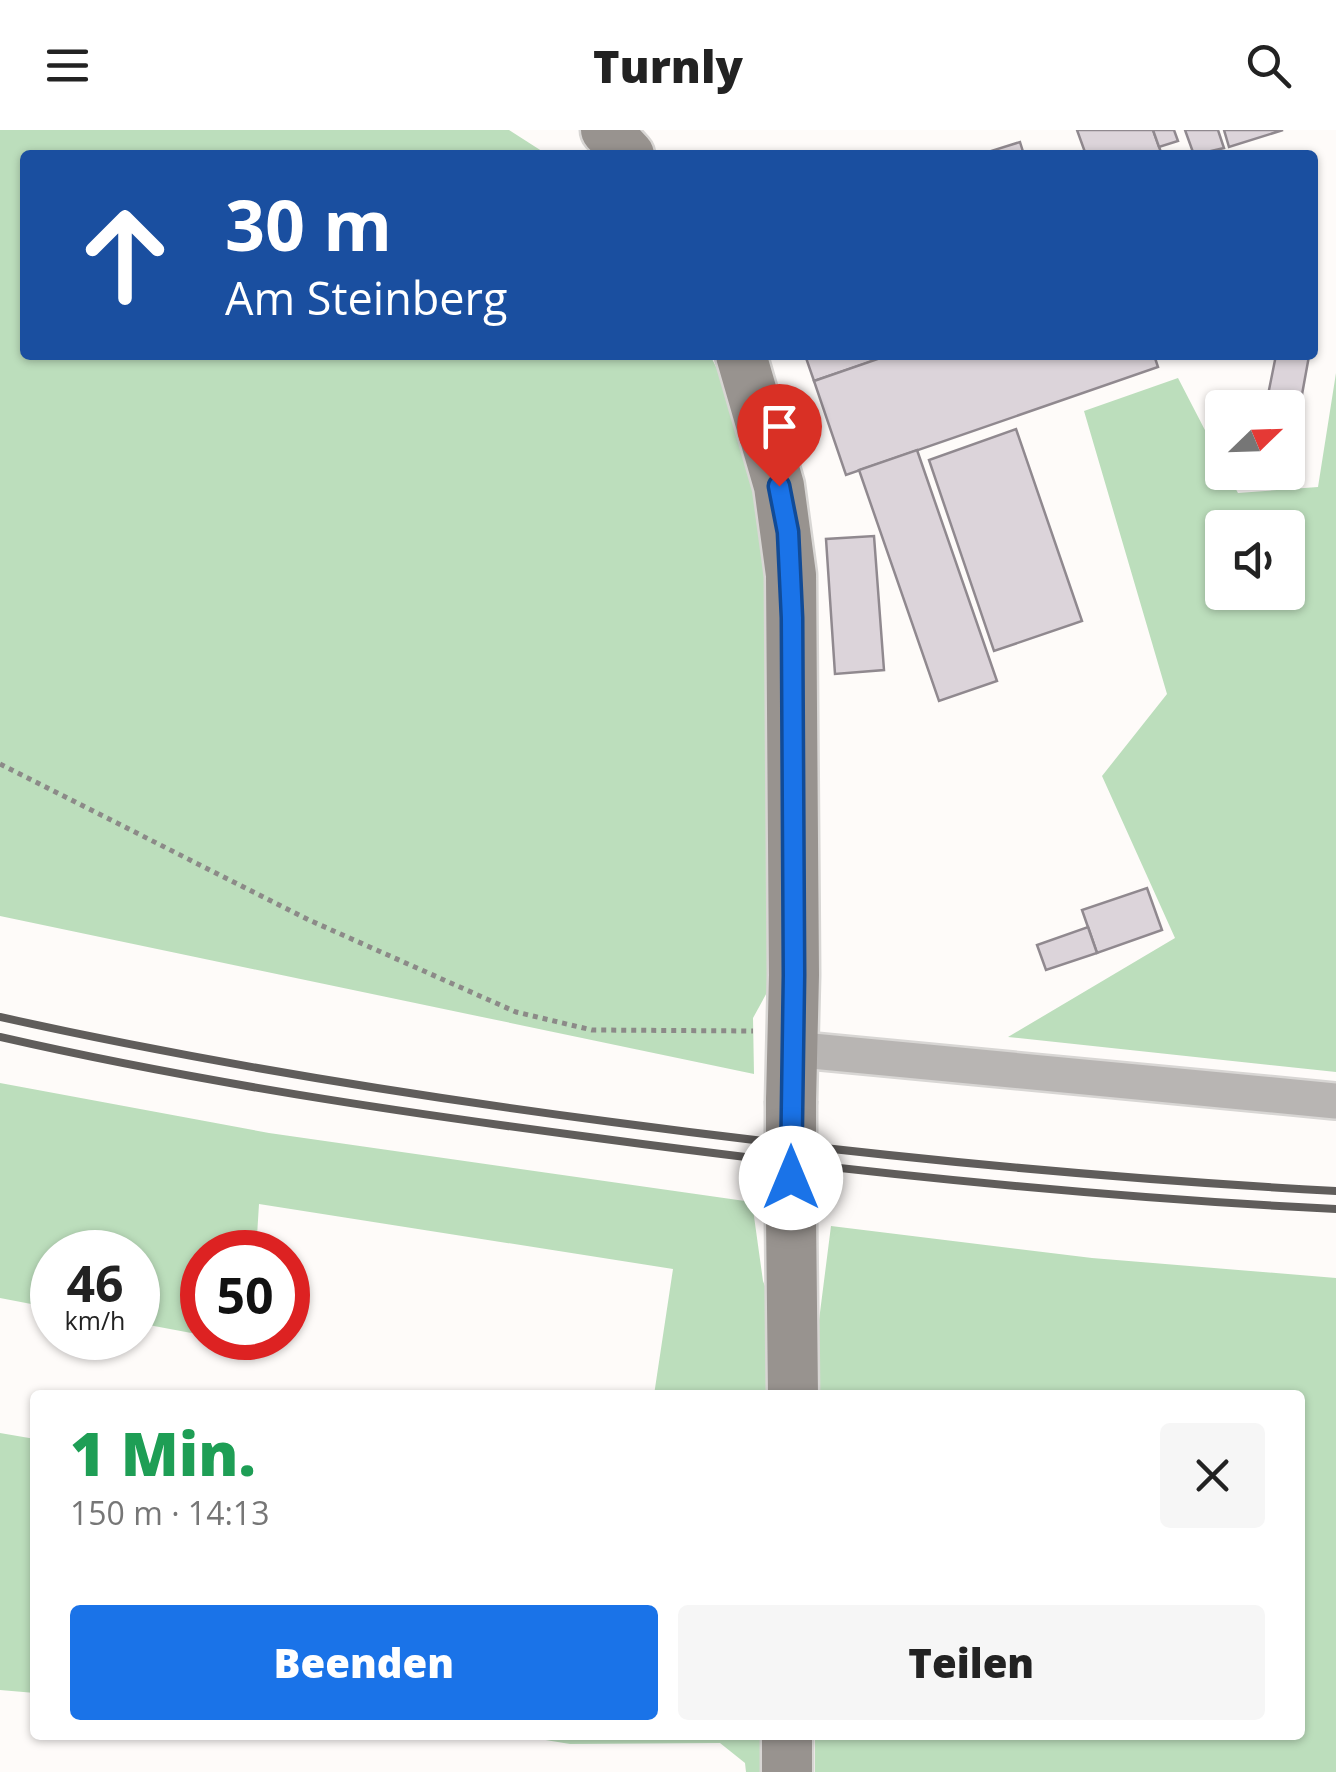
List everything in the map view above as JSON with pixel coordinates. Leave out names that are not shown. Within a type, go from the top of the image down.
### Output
[{"type":"main road","points":[[606,130],[625,150]]},
{"type":"main road","points":[[742,360],[779,486],[790,561],[793,1390]]},
{"type":"main road","points":[[787,1772],[788,1740]]},
{"type":"street","points":[[792,1048],[1336,1101]]},
{"type":"path","points":[[0,764],[309,920],[516,1012],[592,1030],[768,1032],[792,1048]]},
{"type":"green space","points":[[0,130],[509,130],[540,150],[20,150],[20,360],[713,360],[745,424],[768,510],[770,987],[753,1018],[754,1074],[0,916]]},
{"type":"green space","points":[[1336,373],[1336,1072],[1008,1037],[1175,938],[1102,776],[1167,694],[1084,411],[1178,378],[1205,430],[1205,490],[1238,493],[1318,487]]},
{"type":"green space","points":[[0,1083],[269,1133],[752,1202],[763,1281],[773,1307],[773,1390],[655,1390],[673,1269],[259,1204],[257,1230],[180,1230],[180,1331],[160,1327],[160,1230],[30,1230],[30,1304],[0,1298]]},
{"type":"green space","points":[[831,1226],[1092,1258],[1336,1278],[1336,1772],[815,1772],[815,1740],[1305,1740],[1305,1390],[817,1390],[817,1336]]},
{"type":"green space","points":[[0,1433],[30,1438],[30,1693],[0,1690]]},
{"type":"green space","points":[[546,1740],[771,1740],[771,1772],[746,1772],[745,1763],[720,1743],[570,1744]]},
{"type":"building","points":[[1077,130],[1153,130],[1160,150],[1084,150]]},
{"type":"building","points":[[1153,130],[1174,130],[1178,141],[1159,147]]},
{"type":"building","points":[[1185,130],[1218,130],[1224,148],[1192,150]]},
{"type":"building","points":[[1224,130],[1283,130],[1229,147]]},
{"type":"building","points":[[1020,142],[1022,150],[994,150]]},
{"type":"building","points":[[807,360],[876,360],[814,381]]},
{"type":"building","points":[[875,360],[1156,360],[1158,367],[846,475],[814,381]]},
{"type":"building","points":[[1275,360],[1308,360],[1303,390],[1269,390]]},
{"type":"building","points":[[1016,429],[1082,621],[994,651],[929,460]]},
{"type":"building","points":[[917,450],[997,681],[939,701],[859,470]]},
{"type":"building","points":[[874,536],[884,670],[835,674],[826,539]]},
{"type":"building","points":[[1147,888],[1162,930],[1097,953],[1082,910]]},
{"type":"building","points":[[1088,927],[1097,953],[1046,970],[1037,945]]},
{"type":"railway","points":[[0,1017],[305,1076],[612,1122],[973,1164],[1336,1191]]},
{"type":"railway","points":[[0,1037],[298,1095],[689,1150],[1058,1190],[1336,1209]]},
{"type":"route","points":[[779,486],[788,532],[792,618],[791,1178]]}]
